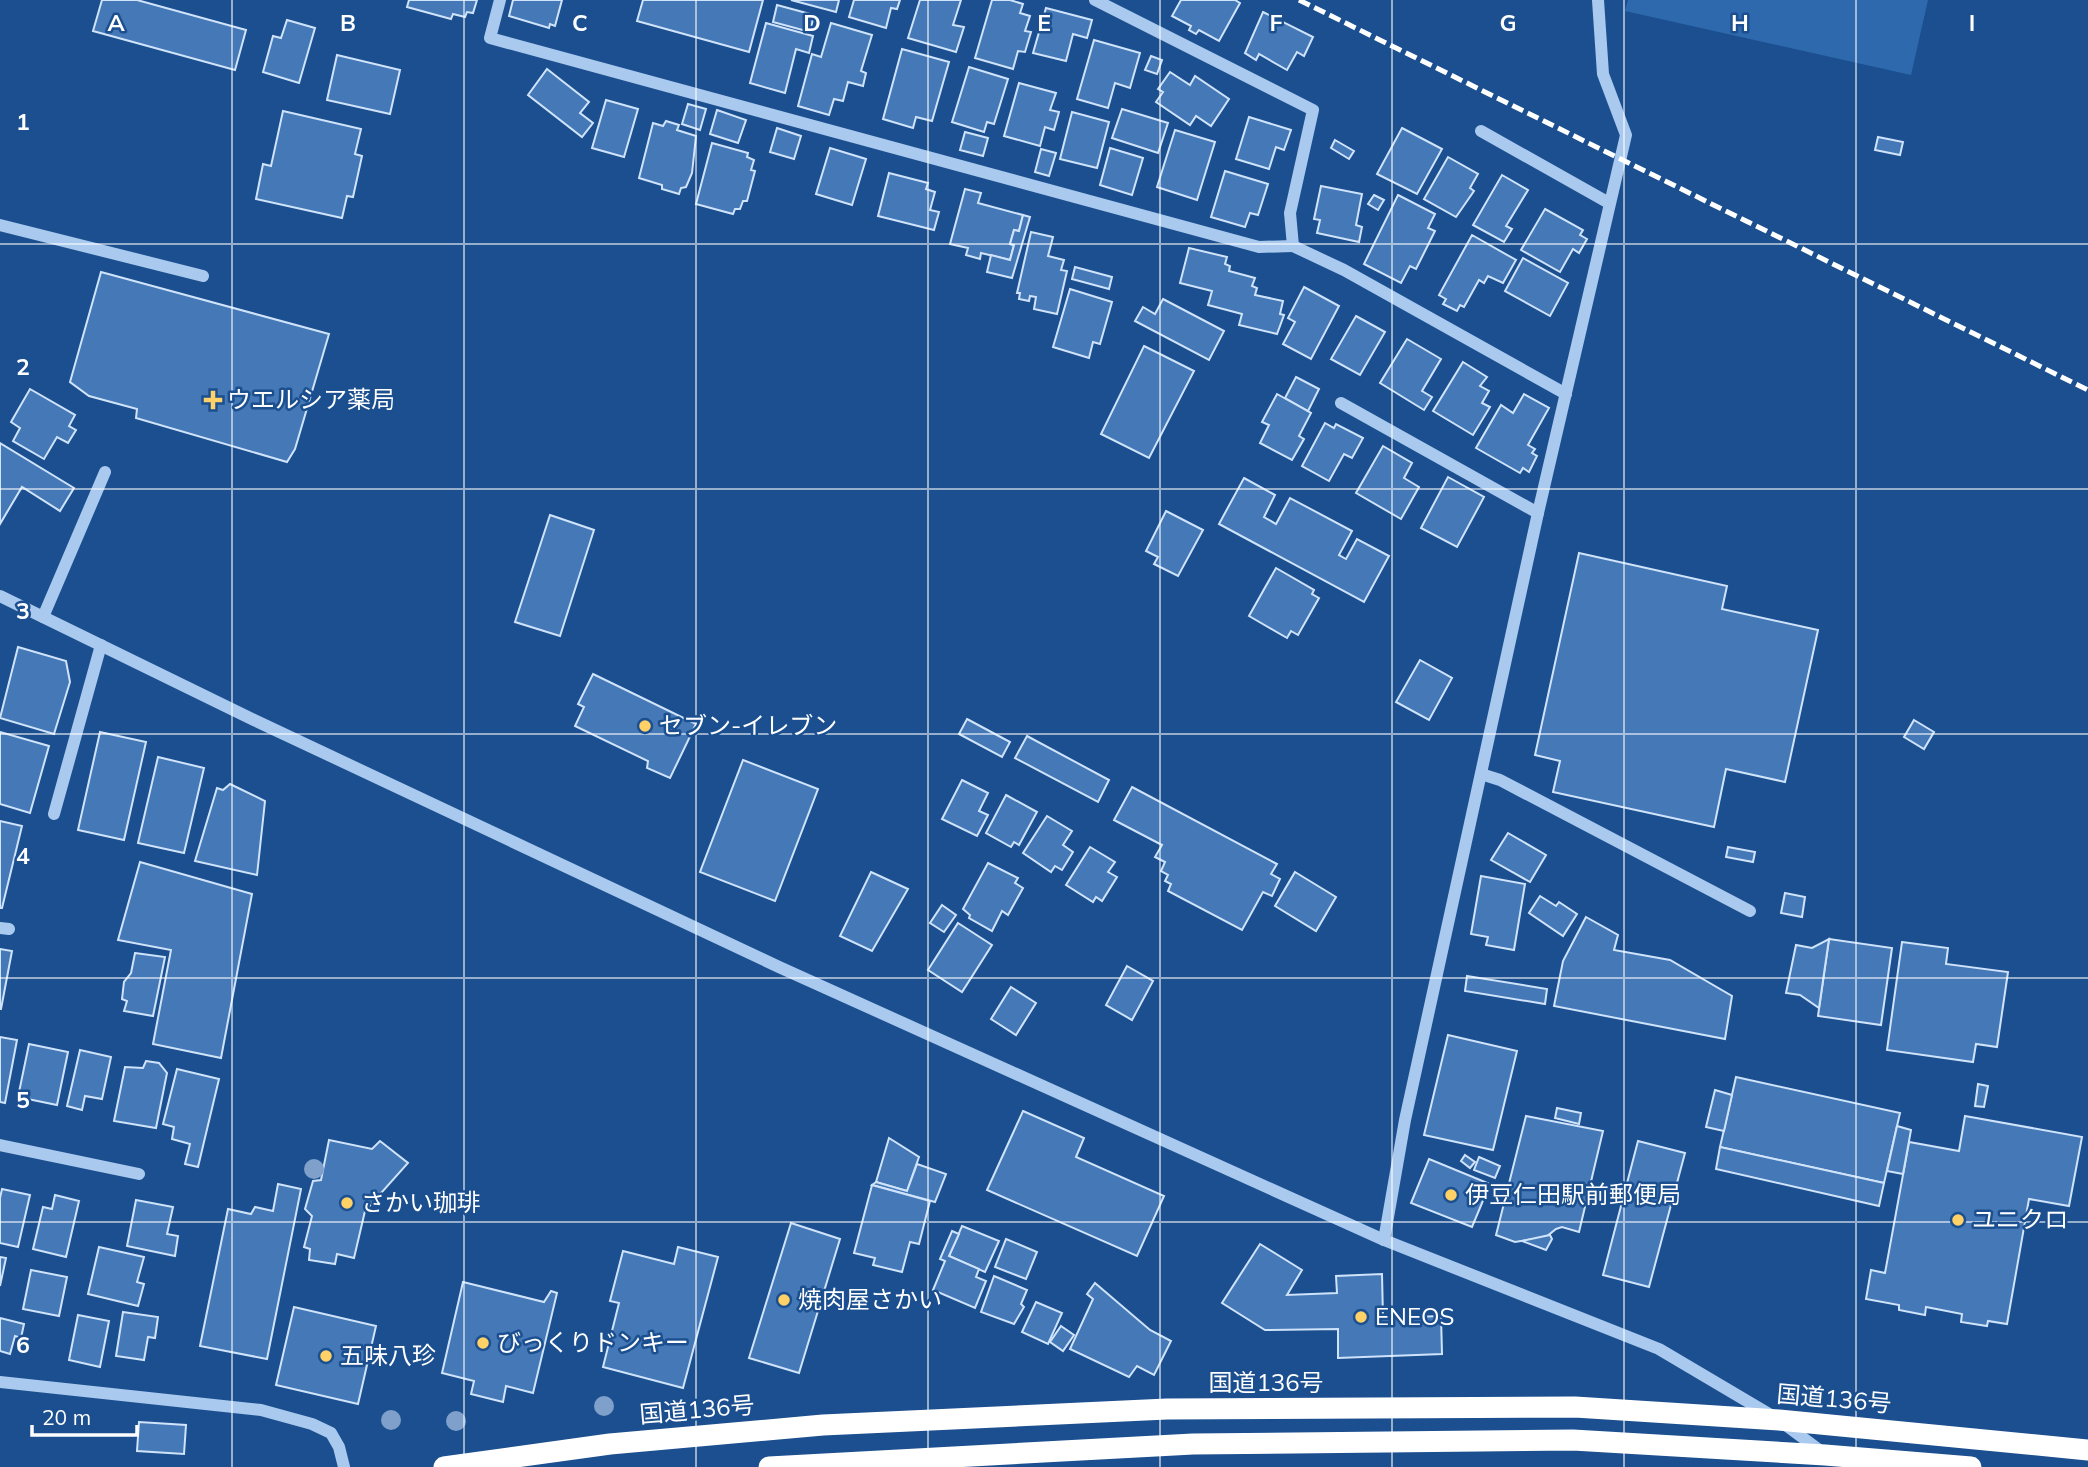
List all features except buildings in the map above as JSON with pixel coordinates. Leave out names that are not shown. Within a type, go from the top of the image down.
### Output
[{"type":"highway","name":"国道136号","points":[[444,1467],[610,1444],[823,1425],[1167,1409],[1575,1408],[1780,1420],[2088,1450]]},
{"type":"highway","points":[[769,1467],[922,1457],[1234,1444],[1573,1440],[1971,1467]]},
{"type":"street","points":[[500,0],[491,37],[1259,247],[1293,246],[1344,270],[1566,394]]},
{"type":"street","points":[[1095,0],[1313,110],[1290,213],[1293,246]]},
{"type":"street","points":[[1384,1240],[1405,1120],[1538,513],[1626,135],[1603,74],[1598,0]]},
{"type":"street","points":[[1481,131],[1609,203]]},
{"type":"street","points":[[0,225],[203,276]]},
{"type":"street","points":[[1341,403],[1538,513]]},
{"type":"street","points":[[43,617],[105,472]]},
{"type":"street","points":[[0,596],[254,720],[779,967],[1384,1240],[1659,1349],[1780,1420],[1825,1455]]},
{"type":"street","points":[[54,814],[101,645]]},
{"type":"street","points":[[1481,774],[1500,780],[1750,911]]},
{"type":"street","points":[[0,1145],[139,1174]]},
{"type":"street","points":[[0,1382],[261,1410],[312,1424],[331,1433],[340,1447],[344,1467]]},
{"type":"shaded area","points":[[1628,0],[1928,0],[1911,75],[1625,11]]},
{"type":"railway","points":[[1299,0],[2088,390]]},
{"type":"place","name":"ウエルシア薬局","points":[[213,400]]},
{"type":"place","name":"セブン-イレブン","points":[[645,726]]},
{"type":"place","name":"伊豆仁田駅前郵便局","points":[[1451,1195]]},
{"type":"place","name":"さかい珈琲","points":[[347,1203]]},
{"type":"place","name":"ユニクロ","points":[[1958,1220]]},
{"type":"place","name":"焼肉屋さかい","points":[[784,1300]]},
{"type":"place","name":"ENEOS","points":[[1361,1317]]},
{"type":"place","name":"びっくりドンキー","points":[[483,1343]]},
{"type":"place","name":"五味八珍","points":[[326,1356]]}]
